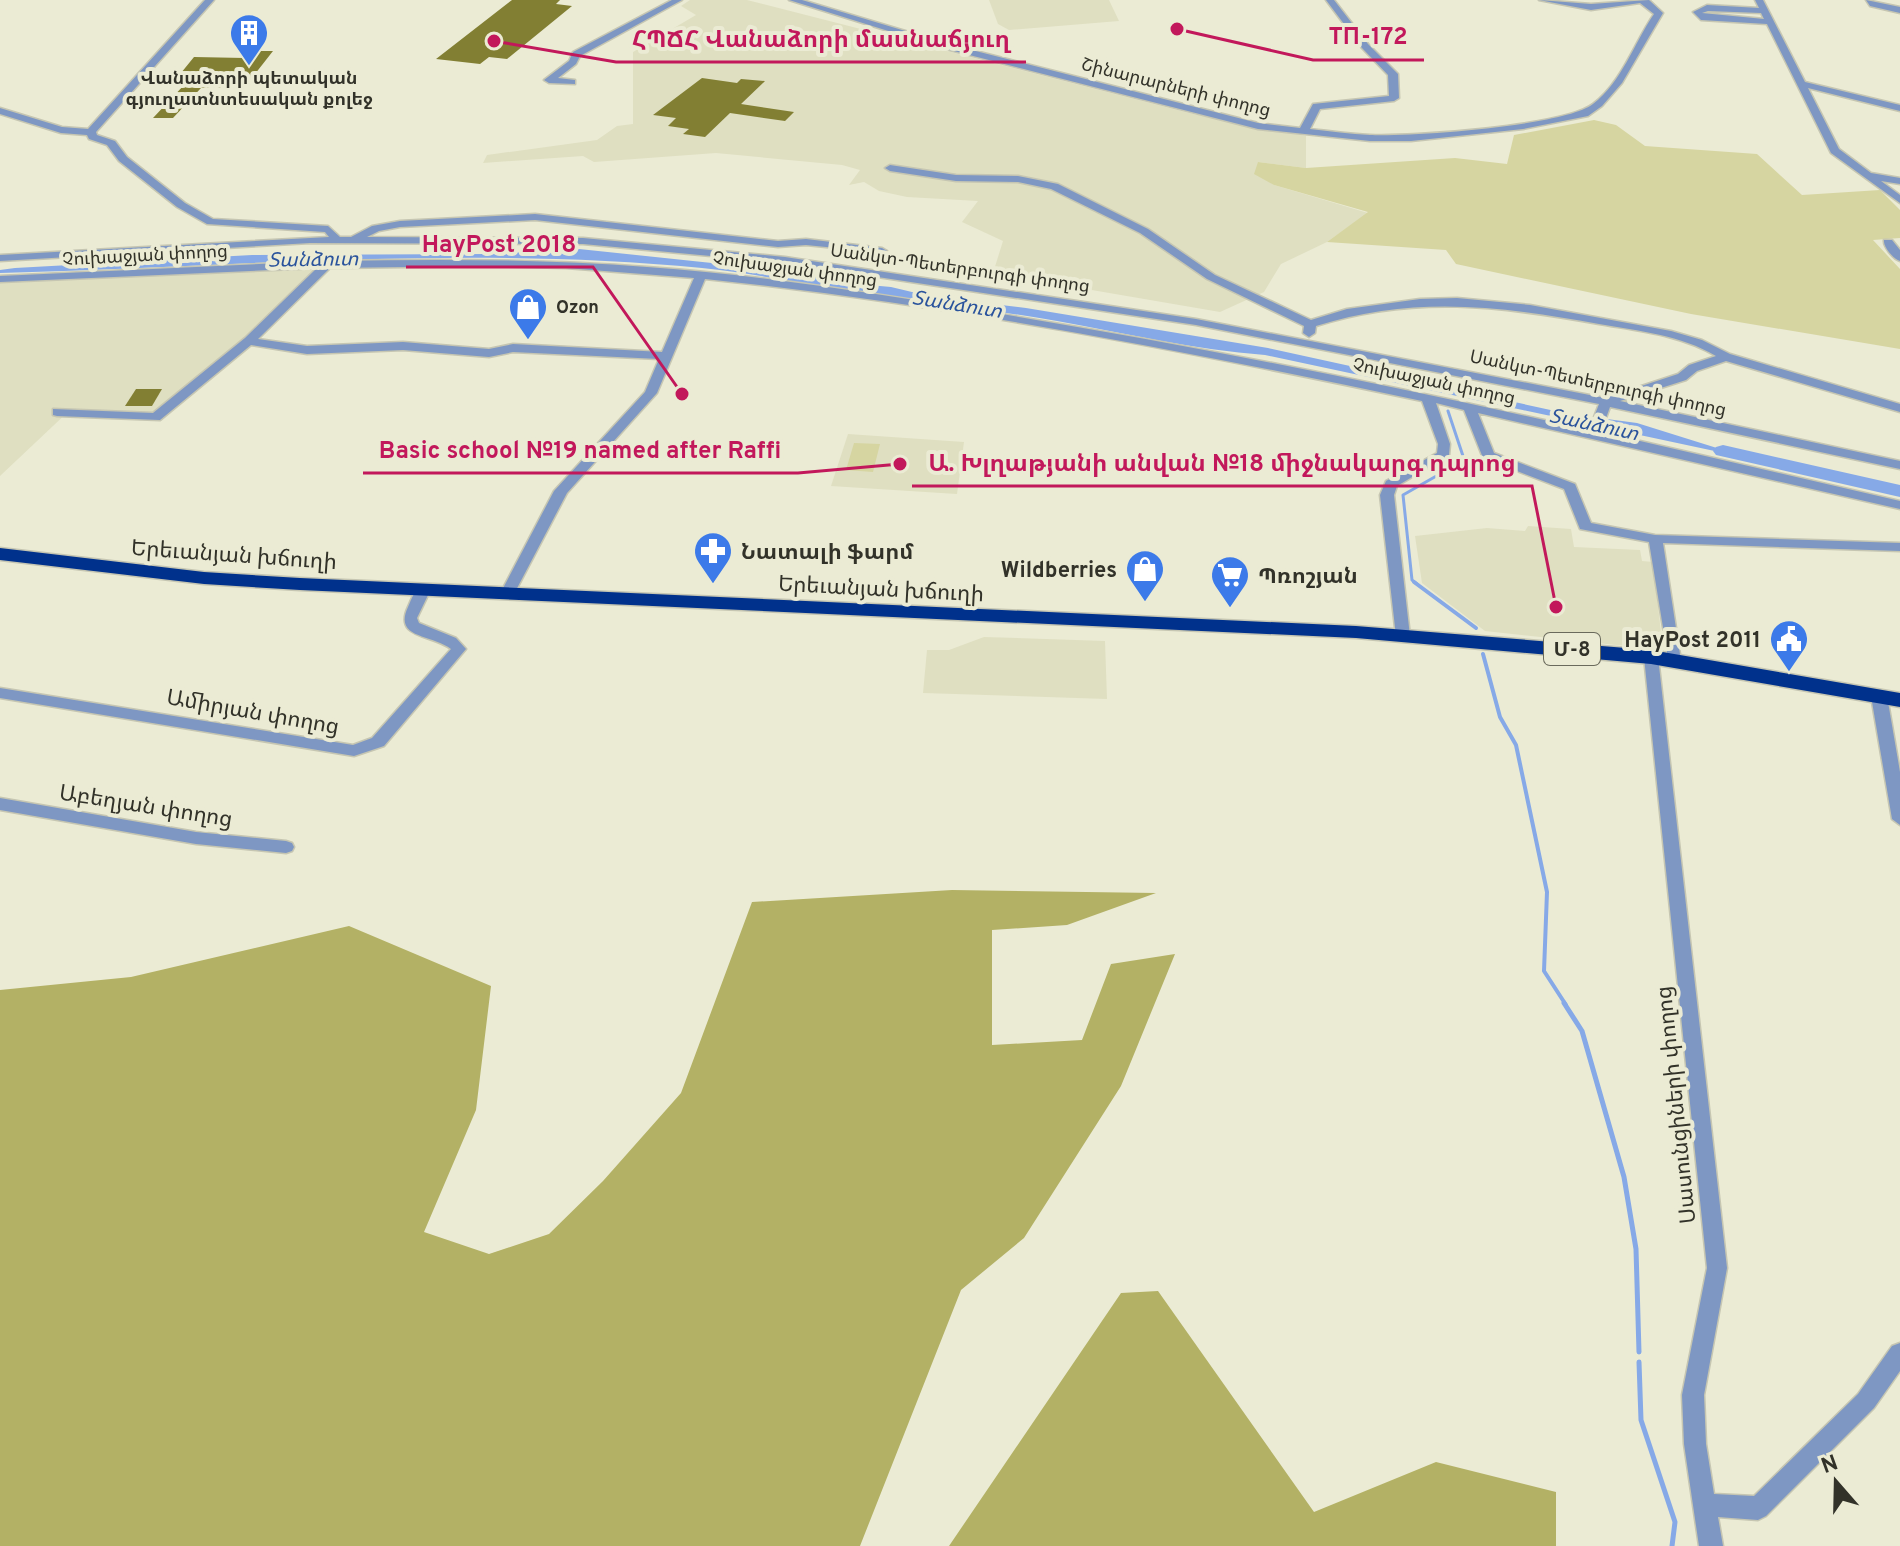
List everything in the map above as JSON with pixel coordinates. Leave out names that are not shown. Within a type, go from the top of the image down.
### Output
[{"type":"highway","name":"Երեւանյան խճուղի","points":[[0,554],[204,578],[423,591],[1403,636],[1651,657],[1890,698]]},
{"type":"street","points":[[91,132],[210,0]]},
{"type":"street","points":[[572,82],[549,80],[573,62],[576,54],[678,0]]},
{"type":"street","name":"Շինարարների փողոց","points":[[793,0],[822,4],[855,19],[1201,113],[1258,126],[1370,138],[1448,137],[1585,114],[1604,102],[1624,70],[1633,63],[1646,30],[1659,13],[1644,0]]},
{"type":"street","points":[[1303,132],[1316,106],[1394,98],[1393,74],[1365,46],[1330,0]]},
{"type":"street","points":[[1543,0],[1591,7],[1644,0]]},
{"type":"street","points":[[1759,0],[1835,151],[1900,200]]},
{"type":"street","points":[[1870,0],[1873,4],[1900,10]]},
{"type":"street","points":[[1765,11],[1707,8],[1697,12],[1701,17],[1771,22]]},
{"type":"street","points":[[1802,84],[1899,108]]},
{"type":"street","points":[[0,111],[61,130],[91,132]]},
{"type":"street","points":[[91,132],[92,137],[111,143],[123,159],[181,205],[211,222],[328,229],[338,250]]},
{"type":"street","points":[[890,168],[956,178],[1018,179],[1054,186],[1144,231],[1211,277],[1310,324],[1336,314],[1398,304],[1494,302],[1641,327],[1698,343],[1726,357],[1900,408]]},
{"type":"street","points":[[1866,175],[1900,181]]},
{"type":"street","points":[[57,412],[156,417],[249,341],[338,250],[385,225],[535,217],[778,244],[806,242],[882,251]]},
{"type":"street","name":"Սանկտ-Պետերբուրգի փողոց","points":[[0,258],[583,241],[785,260],[1004,291],[1307,342],[1604,408],[1900,465]]},
{"type":"street","points":[[1888,242],[1900,258]]},
{"type":"street","name":"Չուխաջյան փողոց","points":[[0,279],[338,250],[701,275],[1062,326],[1595,431],[1900,505]]},
{"type":"street","points":[[507,594],[561,491],[651,393],[701,275]]},
{"type":"street","points":[[1307,342],[1310,324]]},
{"type":"street","points":[[249,341],[307,350],[403,346],[489,353],[513,348],[667,356]]},
{"type":"street","points":[[1595,431],[1604,408],[1682,377],[1693,368],[1726,357]]},
{"type":"street","points":[[1403,636],[1387,495],[1391,484],[1443,455],[1444,444],[1427,397]]},
{"type":"street","points":[[1469,406],[1488,455],[1570,487],[1585,526],[1655,539],[1900,547]]},
{"type":"street","points":[[1655,539],[1674,661]]},
{"type":"street","name":"Ամիրյան փողոց","points":[[0,693],[354,751],[378,742],[459,649],[453,641],[427,635],[412,626],[410,618],[423,591]]},
{"type":"street","name":"Սասունցիների փողոց","points":[[1651,657],[1717,1268],[1693,1395],[1695,1444],[1711,1546]]},
{"type":"street","points":[[1890,698],[1900,819]]},
{"type":"street","name":"Աբեղյան փողոց","points":[[0,804],[196,838],[286,847]]},
{"type":"street","points":[[1706,1505],[1758,1508],[1866,1401],[1900,1353]]},
{"type":"shaded area","points":[[690,0],[747,0],[1193,114],[1306,136],[1306,168],[1258,162],[1274,185],[1368,213],[1327,242],[1281,264],[1264,292],[1220,312],[993,273],[1003,241],[962,222],[978,201],[907,197],[879,191],[864,182],[849,185],[860,170],[842,165],[716,153],[594,162],[583,156],[483,163],[487,155],[597,140],[617,126],[633,124],[633,52],[696,15],[681,6]]},
{"type":"shaded area","points":[[989,0],[1109,0],[1119,21],[1009,30],[998,24]]},
{"type":"shaded area","points":[[1594,120],[1616,125],[1645,146],[1757,154],[1802,195],[1880,190],[1900,210],[1900,238],[1873,240],[1900,269],[1900,349],[1691,314],[1456,264],[1446,250],[1327,242],[1368,212],[1274,185],[1254,174],[1258,162],[1306,168],[1455,158],[1507,164],[1514,135]]},
{"type":"shaded area","points":[[321,266],[244,340],[153,414],[71,409],[0,476],[0,282]]},
{"type":"shaded area","points":[[848,434],[964,442],[957,494],[831,486]]},
{"type":"shaded area","points":[[854,443],[880,444],[873,472],[846,470]]},
{"type":"shaded area","points":[[1528,526],[1571,529],[1574,547],[1640,550],[1642,561],[1653,562],[1663,650],[1485,631],[1422,583],[1415,536],[1487,528],[1525,531]]},
{"type":"shaded area","points":[[984,637],[1105,641],[1107,699],[923,693],[927,650],[949,650]]},
{"type":"shaded area","points":[[952,890],[1156,893],[1067,925],[992,930],[992,1045],[1082,1040],[1111,964],[1175,954],[1121,1086],[1024,1238],[961,1290],[860,1546],[0,1546],[0,990],[131,977],[349,926],[491,986],[476,1110],[424,1232],[489,1254],[549,1234],[603,1181],[681,1093],[752,902]]},
{"type":"shaded area","points":[[1158,1291],[1314,1512],[1436,1462],[1556,1492],[1556,1546],[949,1546],[1121,1293]]},
{"type":"water","points":[[579,249],[798,272],[836,282],[891,287],[933,297],[1026,308],[1268,348],[1569,414],[1637,423],[1752,459],[1265,355],[702,268],[615,261],[439,258],[0,273],[0,270],[15,268],[252,255],[488,254]]},
{"type":"building","points":[[512,0],[560,0],[556,4],[572,6],[507,59],[489,57],[480,64],[436,59]]},
{"type":"building","points":[[250,51],[273,51],[244,88],[201,88],[173,118],[153,118],[185,84],[172,84],[194,57],[245,58]]},
{"type":"building","points":[[702,78],[737,83],[741,79],[765,81],[741,104],[794,112],[785,121],[730,113],[705,137],[683,134],[689,129],[668,126],[676,118],[653,115]]},
{"type":"building","points":[[136,389],[162,389],[152,406],[125,406]]},
{"type":"waterway","points":[[1417,584],[1412,580],[1403,495],[1461,462],[1463,456],[1448,411]]},
{"type":"waterway","name":"Տանձուտ","points":[[1723,451],[1900,491]]},
{"type":"waterway","points":[[1414,582],[1476,628]]},
{"type":"waterway","points":[[1483,654],[1500,717],[1516,745],[1547,892],[1544,971],[1566,1005]]},
{"type":"waterway","points":[[1564,1003],[1582,1031],[1624,1177],[1636,1249],[1639,1352]]},
{"type":"waterway","points":[[1639,1362],[1641,1420],[1675,1522],[1672,1546]]},
{"type":"place","name":"ТП-172","points":[[1177,29]]},
{"type":"place","name":"ՀՊՃՀ Վանաձորի մասնաճյուղ","points":[[494,41]]},
{"type":"place","name":"Վանաձորի պետական գյուղատնտեսական քոլեջ","points":[[249,67]]},
{"type":"place","name":"Ozon","points":[[528,341]]},
{"type":"place","name":"HayPost 2018","points":[[682,394]]},
{"type":"place","name":"Basic school №19 named after Raffi","points":[[900,464]]},
{"type":"place","name":"Նատալի ֆարմ","points":[[713,585]]},
{"type":"place","name":"Wildberries","points":[[1145,603]]},
{"type":"place","name":"Ա. Խլղաթյանի անվան №18 միջնակարգ դպրոց","points":[[1556,607]]},
{"type":"place","name":"Պռոշյան","points":[[1230,609]]},
{"type":"place","name":"HayPost 2011","points":[[1789,673]]}]
